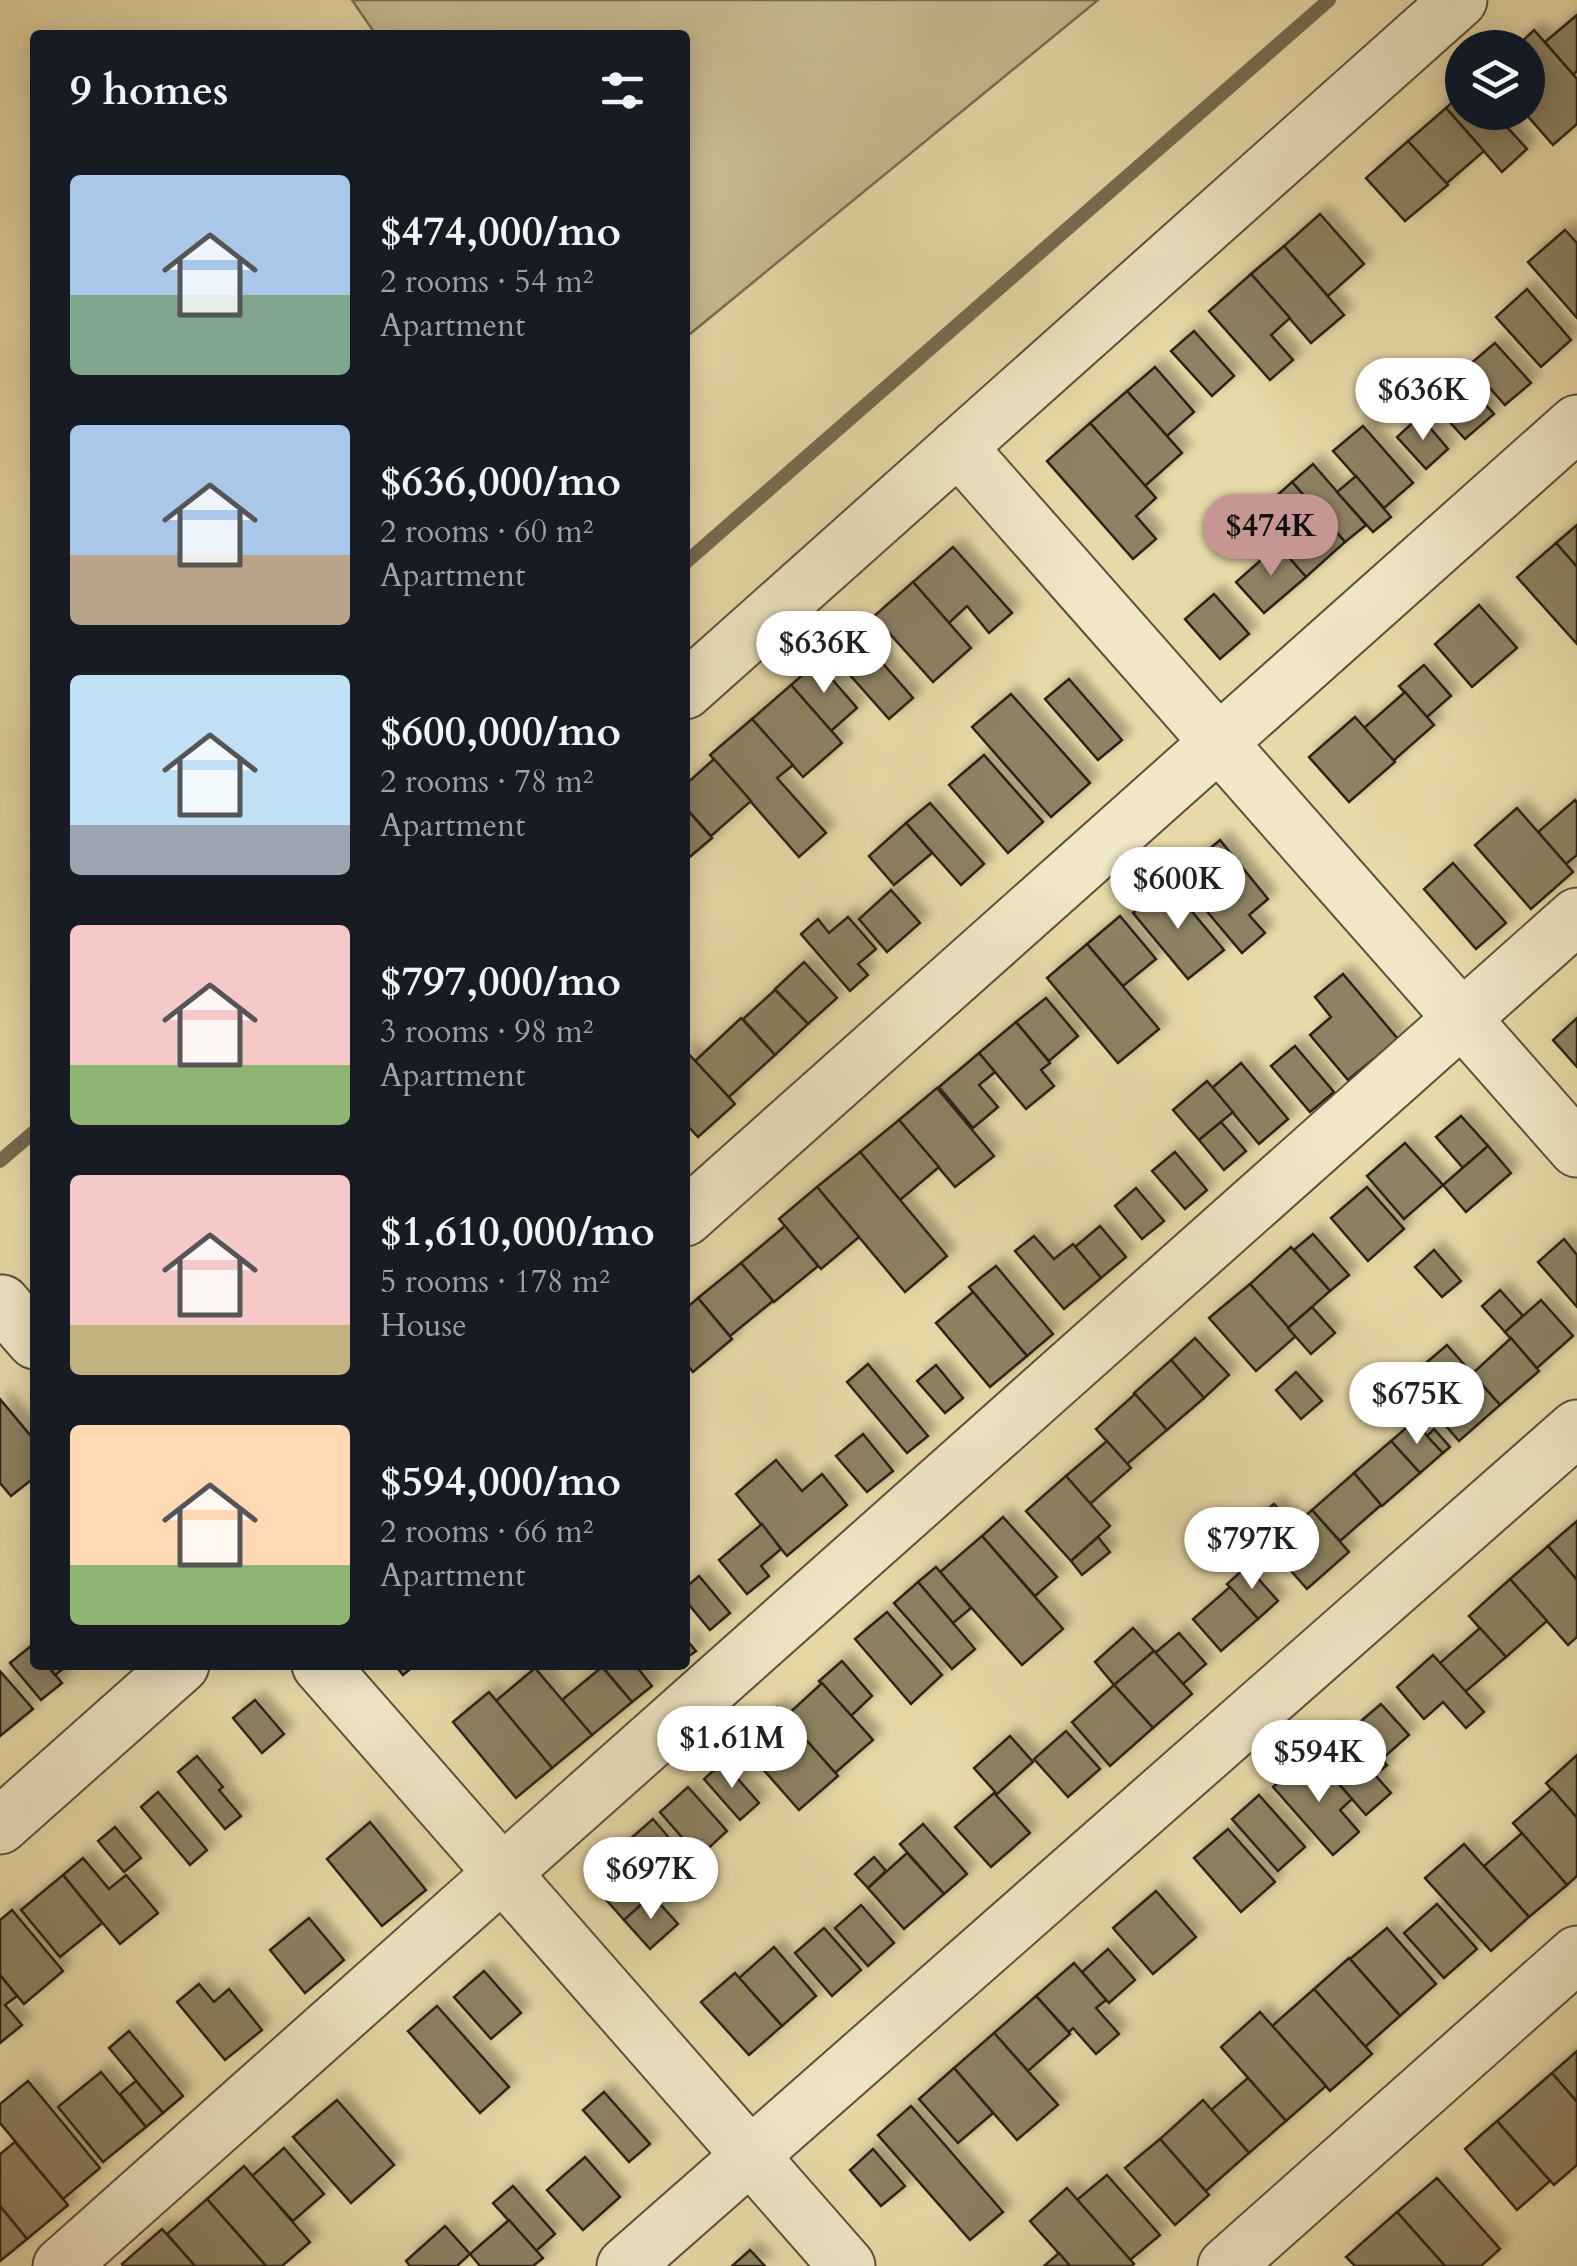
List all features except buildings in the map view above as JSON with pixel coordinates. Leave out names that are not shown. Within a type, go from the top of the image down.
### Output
[{"type":"street","points":[[690,687],[1459,0]]},
{"type":"street","points":[[690,1214],[1577,423]]},
{"type":"street","points":[[958,447],[1577,1149]]},
{"type":"street","points":[[61,2266],[1577,916]]},
{"type":"street","points":[[625,2266],[1577,1428]]},
{"type":"street","points":[[0,1826],[175,1670]]},
{"type":"street","points":[[324,1670],[847,2266]]},
{"type":"street","points":[[1226,2266],[1577,1954]]},
{"type":"shaded area","points":[[352,0],[1098,0],[690,334],[690,30],[373,30]]},
{"type":"waterway","points":[[690,559],[1329,0]]},
{"type":"waterway","points":[[0,1161],[30,1135]]}]
